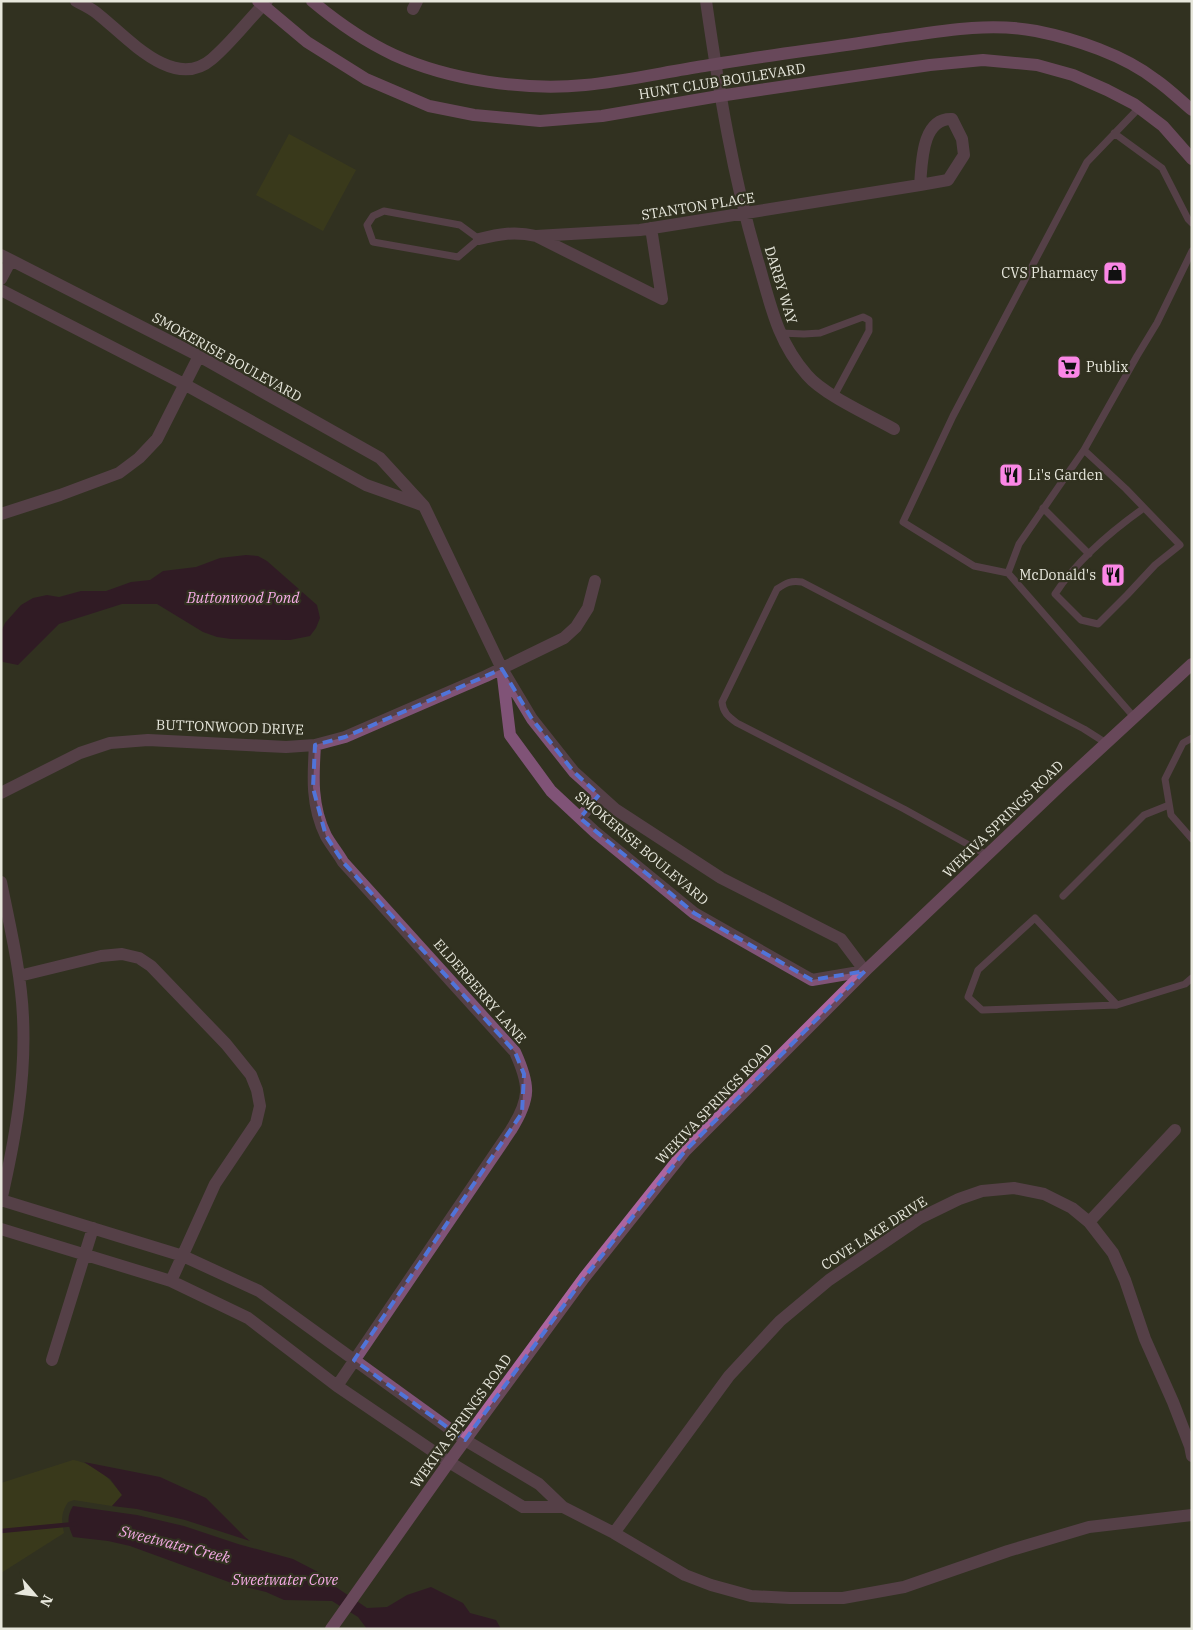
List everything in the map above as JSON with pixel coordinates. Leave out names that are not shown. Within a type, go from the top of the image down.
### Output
[{"type":"street","points":[[76,1],[97,13],[151,58],[170,67],[192,70],[211,61],[263,3]]},
{"type":"street","name":"HUNT CLUB BOULEVARD","points":[[312,1],[359,36],[394,55],[429,68],[481,81],[528,87],[584,85],[954,29],[995,27],[1035,31],[1078,42],[1124,61],[1156,79],[1192,110]]},
{"type":"street","name":"DARBY WAY","points":[[706,1],[719,96],[743,214],[780,333],[790,354],[809,377],[834,396],[894,429]]},
{"type":"street","name":"HUNT CLUB BOULEVARD","points":[[263,3],[307,42],[366,79],[429,106],[474,115],[540,121],[602,116],[719,96],[930,65],[982,60],[1037,65],[1073,74],[1107,90],[1139,108],[1163,126],[1192,159]]},
{"type":"street","name":"STANTON PLACE","points":[[479,239],[520,232],[536,236],[650,228],[743,214],[920,185],[948,180],[964,155],[962,139],[952,119],[945,119],[932,128],[928,136],[922,155],[920,185]]},
{"type":"street","points":[[536,236],[662,299],[650,228]]},
{"type":"street","points":[[1,279],[6,257]]},
{"type":"street","name":"SMOKERISE BOULEVARD","points":[[6,257],[199,356],[380,458],[424,506],[502,668],[532,719],[574,772],[615,809],[721,878],[841,939],[865,971],[812,980],[694,913],[580,818],[551,791],[510,735],[502,668]]},
{"type":"street","points":[[1,290],[184,384],[366,485],[424,506]]},
{"type":"street","points":[[1,514],[119,473],[140,458],[157,439],[199,356]]},
{"type":"street","name":"BUTTONWOOD DRIVE","points":[[1,793],[80,753],[110,743],[148,740],[286,747],[315,744],[346,737],[486,676],[564,638],[576,627],[588,608],[596,581]]},
{"type":"street","name":"WEKIVA SPRINGS ROAD","points":[[331,1629],[448,1462],[584,1278],[685,1151],[865,971],[1192,664]]},
{"type":"street","name":"ELDERBERRY LANE","points":[[315,744],[313,788],[316,811],[326,836],[344,862],[515,1052],[524,1074],[526,1091],[522,1113],[337,1386]]},
{"type":"street","points":[[580,818],[599,795]]},
{"type":"street","points":[[1,882],[19,976],[23,1017],[21,1082],[14,1144],[1,1201],[183,1256],[259,1291],[465,1440],[538,1484],[563,1507],[614,1533],[685,1575],[751,1596],[843,1598],[904,1587],[1008,1551],[1089,1527],[1192,1515]]},
{"type":"street","points":[[19,976],[101,956],[122,954],[139,958],[151,966],[226,1044],[251,1075],[257,1090],[260,1106],[256,1123],[216,1184],[172,1281]]},
{"type":"street","points":[[1090,1222],[1174,1130]]},
{"type":"street","name":"COVE LAKE DRIVE","points":[[614,1533],[728,1376],[780,1321],[829,1280],[920,1218],[958,1198],[982,1191],[1014,1188],[1044,1194],[1072,1208],[1090,1222],[1113,1253],[1126,1280],[1145,1340],[1174,1402],[1192,1456]]},
{"type":"street","points":[[52,1360],[93,1228]]},
{"type":"street","points":[[1,1229],[172,1281],[248,1318],[337,1386],[448,1462],[523,1507],[563,1507]]},
{"type":"lane","points":[[1134,717],[1008,573],[974,566],[903,522],[953,416],[1087,162],[1139,108]]},
{"type":"lane","points":[[1114,134],[1162,168],[1188,219],[1192,222]]},
{"type":"lane","points":[[384,210],[460,226],[479,239],[458,257],[373,242],[367,225],[373,216],[384,210]]},
{"type":"lane","points":[[1008,573],[1019,544],[1084,450],[1157,323],[1192,252]]},
{"type":"lane","points":[[780,333],[820,333],[862,317],[869,320],[869,331],[834,396]]},
{"type":"lane","points":[[1084,450],[1144,508],[1180,545],[1155,565],[1098,624],[1081,620],[1055,594],[1069,573],[1116,528],[1144,508]]},
{"type":"lane","points":[[1043,508],[1089,554]]},
{"type":"lane","points":[[987,855],[904,809],[737,723],[728,716],[723,709],[722,702],[777,589],[786,583],[802,582],[1084,729],[1106,743]]},
{"type":"lane","points":[[1192,738],[1183,743],[1165,779],[1171,815],[1192,840]]},
{"type":"lane","points":[[1063,896],[1144,815],[1169,805]]},
{"type":"lane","points":[[1117,1005],[1035,918],[978,970],[968,997],[982,1010],[1117,1005],[1184,984],[1192,978]]},
{"type":"highlighted area","points":[[502,669],[532,719],[574,772],[599,795],[580,818],[694,913],[812,980],[865,971],[685,1151],[584,1278],[465,1440],[354,1360],[522,1113],[524,1074],[515,1052],[343,862],[326,836],[313,788],[315,745],[345,737]]},
{"type":"shaded area","points":[[289,134],[356,170],[323,231],[256,195]]},
{"type":"shaded area","points":[[73,1460],[101,1472],[122,1495],[112,1506],[74,1500],[68,1502],[62,1517],[64,1533],[1,1573],[1,1483]]},
{"type":"water","name":"Buttonwood Pond","points":[[246,555],[258,556],[267,561],[317,605],[320,618],[310,636],[290,640],[217,637],[203,632],[157,604],[122,604],[59,624],[18,665],[3,662],[1,658],[1,632],[5,623],[21,605],[33,598],[47,595],[59,597],[81,591],[106,591],[131,582],[150,580],[163,571],[196,567],[220,558]]},
{"type":"water","points":[[84,1462],[160,1477],[206,1498],[250,1541],[185,1520],[137,1509],[112,1506],[122,1495],[110,1479]]},
{"type":"water","name":"Sweetwater Cove","points":[[73,1506],[137,1515],[184,1526],[238,1544],[293,1559],[322,1574],[330,1583],[367,1608],[387,1607],[407,1595],[431,1587],[463,1603],[470,1613],[496,1620],[501,1629],[367,1629],[358,1617],[332,1601],[284,1600],[266,1592],[237,1585],[130,1546],[108,1541],[73,1537],[68,1521]]},
{"type":"waterway","name":"Sweetwater Creek","points":[[1,1531],[75,1524]]},
{"type":"place","name":"CVS Pharmacy","points":[[1115,273]]},
{"type":"place","name":"Publix","points":[[1069,367]]},
{"type":"place","name":"Li's Garden","points":[[1011,475]]},
{"type":"place","name":"McDonald's","points":[[1113,575]]}]
